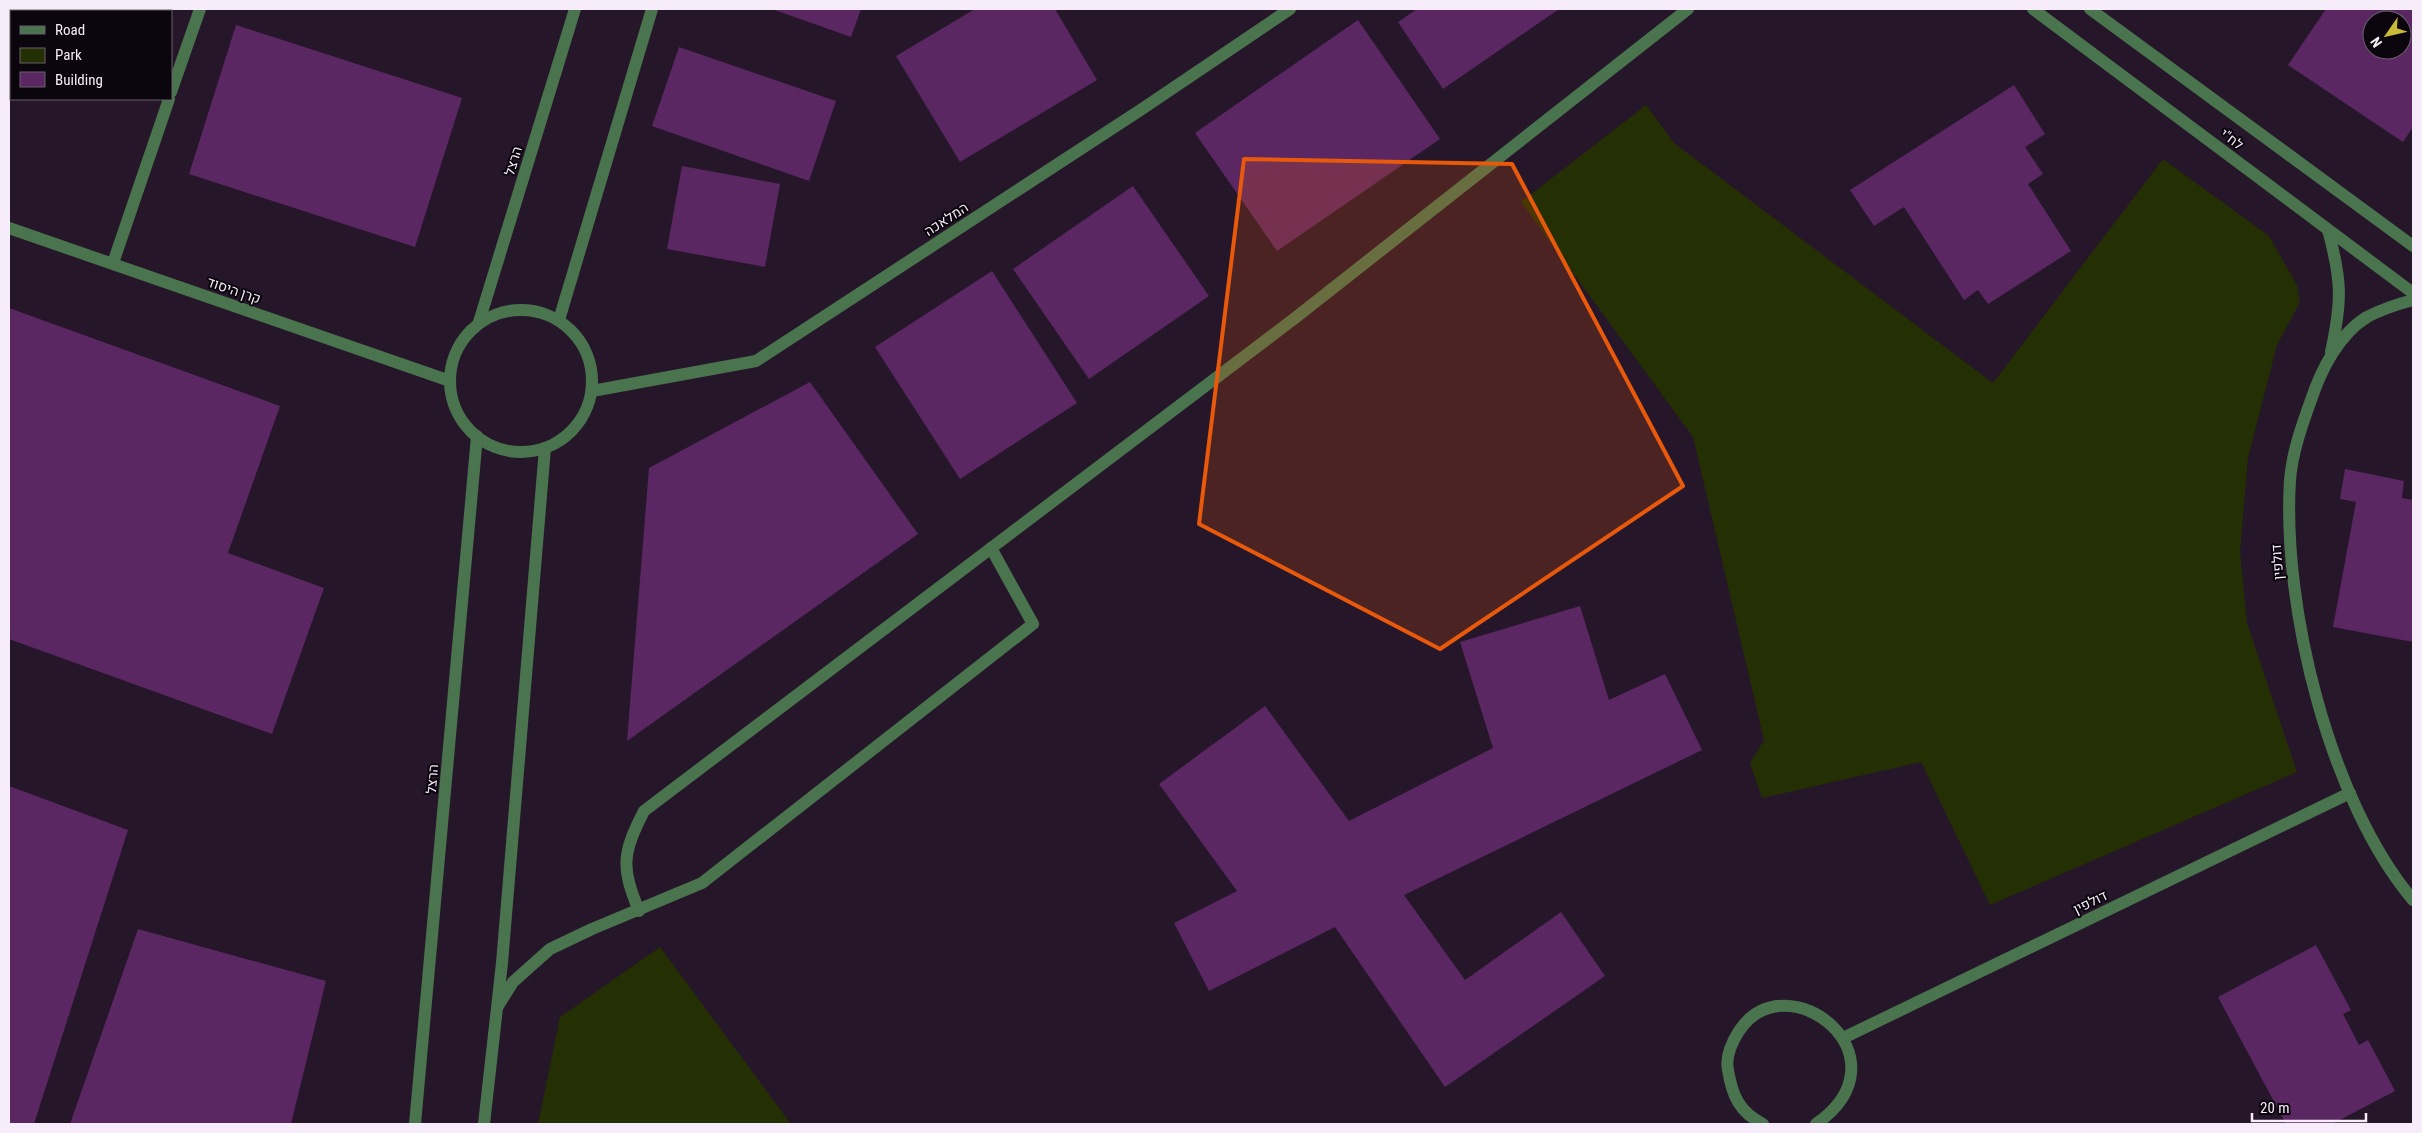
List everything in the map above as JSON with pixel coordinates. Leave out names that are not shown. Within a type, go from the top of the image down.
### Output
[{"type":"street","points":[[172,89],[200,9]]},
{"type":"street","name":"הרצל","points":[[479,322],[575,9]]},
{"type":"street","points":[[559,320],[652,9]]},
{"type":"street","name":"המלאכה","points":[[592,391],[756,361],[1142,109],[1290,9]]},
{"type":"street","points":[[638,911],[628,884],[625,859],[630,837],[644,811],[1295,318],[1688,9]]},
{"type":"street","name":"לח\"י","points":[[2033,9],[2413,294]]},
{"type":"street","name":"לח\"י","points":[[2090,9],[2413,246]]},
{"type":"street","points":[[113,263],[169,100]]},
{"type":"street","name":"קרן היסוד","points":[[9,228],[450,381]]},
{"type":"street","points":[[2328,230],[2338,268],[2340,292],[2339,315],[2330,357]]},
{"type":"street","points":[[2330,357],[2344,337],[2366,318],[2413,300]]},
{"type":"street","points":[[519,309],[540,311],[559,320],[575,334],[586,351],[592,371],[592,391],[586,410],[576,426],[562,439],[545,448],[527,452],[510,451],[492,446],[477,436],[462,421],[453,402],[450,381],[453,358],[463,338],[479,322],[498,313],[519,309]]},
{"type":"street","name":"דולפין","points":[[2330,357],[2316,385],[2301,428],[2290,478],[2290,543],[2295,594],[2308,667],[2329,736],[2350,793],[2368,830],[2397,881],[2413,900]]},
{"type":"street","name":"הרצל","points":[[415,1124],[477,436]]},
{"type":"street","points":[[484,1124],[498,1006],[545,448]]},
{"type":"street","points":[[498,1006],[513,982],[550,949],[592,929],[702,883],[1034,624],[991,548]]},
{"type":"street","name":"דולפין","points":[[1843,1038],[2350,793]]},
{"type":"street","points":[[1763,1124],[1744,1111],[1732,1092],[1727,1064],[1732,1042],[1744,1024],[1761,1012],[1782,1006],[1811,1010],[1829,1021],[1843,1038],[1849,1051],[1851,1073],[1845,1094],[1833,1112],[1816,1124]]},
{"type":"highlighted area","points":[[1244,159],[1512,164],[1683,486],[1440,649],[1199,524]]},
{"type":"green space","points":[[1646,105],[1674,143],[1993,383],[2163,159],[2269,236],[2297,285],[2300,302],[2277,345],[2248,458],[2240,552],[2247,623],[2297,772],[1990,905],[1921,762],[1762,798],[1750,763],[1764,740],[1693,437],[1521,202]]},
{"type":"green space","points":[[660,947],[791,1124],[538,1124],[560,1017]]},
{"type":"building","points":[[772,9],[861,9],[851,37]]},
{"type":"building","points":[[975,9],[1055,9],[1097,80],[960,162],[896,56]]},
{"type":"building","points":[[1417,9],[1559,9],[1443,89],[1398,22]]},
{"type":"building","points":[[2326,9],[2413,9],[2413,127],[2403,142],[2288,65]]},
{"type":"building","points":[[1358,20],[1440,139],[1277,251],[1195,133]]},
{"type":"building","points":[[236,25],[462,98],[415,247],[189,174]]},
{"type":"building","points":[[679,47],[836,101],[809,181],[652,126]]},
{"type":"building","points":[[2014,85],[2045,134],[2025,147],[2043,174],[2028,184],[2071,251],[1988,304],[1978,290],[1964,300],[1904,207],[1874,226],[1850,190]]},
{"type":"building","points":[[682,166],[780,184],[765,267],[667,249]]},
{"type":"building","points":[[1133,186],[1209,296],[1089,379],[1013,269]]},
{"type":"building","points":[[992,271],[1077,403],[960,479],[875,347]]},
{"type":"building","points":[[9,308],[280,406],[228,553],[324,588],[272,734],[9,639]]},
{"type":"building","points":[[810,382],[918,534],[627,741],[649,468]]},
{"type":"building","points":[[2345,469],[2404,481],[2402,498],[2413,500],[2413,642],[2333,627],[2356,502],[2340,499]]},
{"type":"building","points":[[1580,606],[1609,700],[1665,674],[1702,750],[1404,895],[1465,980],[1561,912],[1605,976],[1445,1087],[1335,927],[1209,991],[1174,923],[1237,891],[1159,784],[1265,706],[1349,821],[1493,748],[1460,642]]},
{"type":"building","points":[[9,786],[128,830],[34,1124],[9,1124]]},
{"type":"building","points":[[138,929],[326,981],[291,1124],[70,1124]]},
{"type":"building","points":[[2316,945],[2351,1010],[2343,1014],[2359,1045],[2368,1040],[2395,1091],[2332,1124],[2286,1124],[2218,997]]}]
